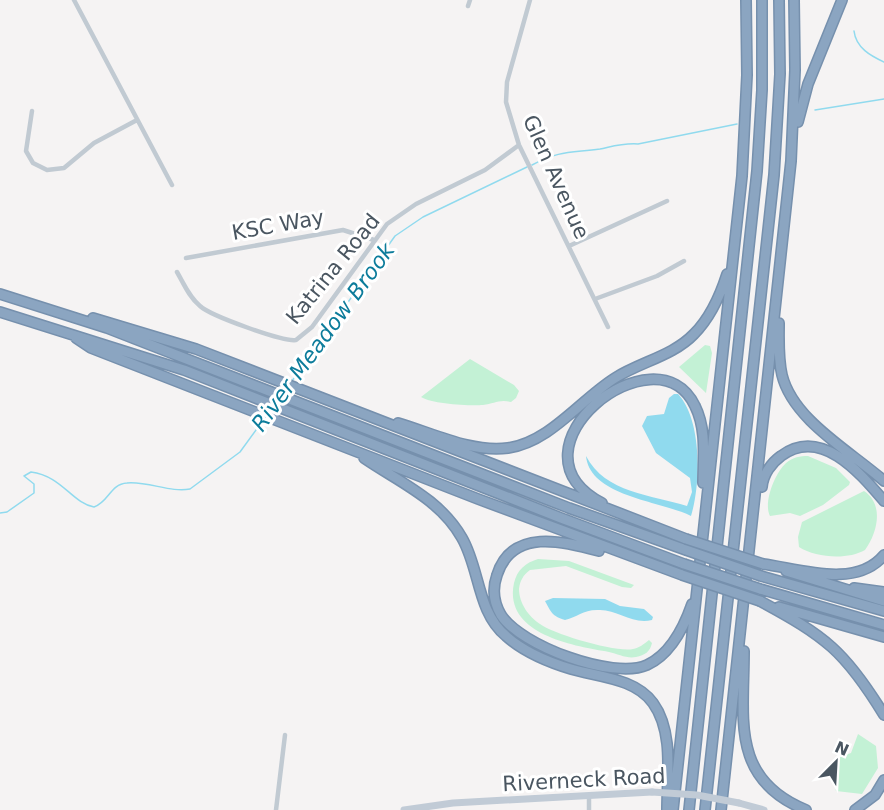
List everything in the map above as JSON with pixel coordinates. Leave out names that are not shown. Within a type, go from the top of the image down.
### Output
[{"type":"highway","points":[[673,810],[735,237],[745,125],[746,0]]},
{"type":"highway","points":[[689,810],[758,171],[762,90],[762,0]]},
{"type":"highway","points":[[705,810],[774,175],[780,74],[779,0]]},
{"type":"highway","points":[[721,810],[791,161],[795,70],[794,0]]},
{"type":"highway","points":[[791,161],[805,93],[842,0]]},
{"type":"highway","points":[[331,402],[476,446],[503,448],[528,442],[616,378],[671,352],[694,334],[707,318],[719,295],[735,237]]},
{"type":"highway","points":[[780,261],[779,353],[786,388],[804,415],[884,482]]},
{"type":"highway","points":[[0,294],[107,328],[686,550],[761,576],[884,611]]},
{"type":"highway","points":[[29,303],[137,330],[280,382],[686,539],[884,601]]},
{"type":"highway","points":[[0,312],[174,367],[684,564],[884,625]]},
{"type":"highway","points":[[67,332],[91,348],[350,447],[519,515],[682,575],[760,601],[884,637]]},
{"type":"highway","points":[[652,526],[586,492],[573,478],[567,456],[574,429],[590,410],[624,386],[650,378],[677,385],[690,397],[697,409],[703,441],[703,537]]},
{"type":"highway","points":[[350,447],[417,492],[449,520],[466,546],[488,614],[504,635],[554,663],[625,683],[649,698],[659,713],[666,735],[667,810]]},
{"type":"highway","points":[[755,509],[762,482],[772,464],[787,452],[807,447],[825,449],[840,457],[884,501]]},
{"type":"highway","points":[[682,575],[574,544],[540,541],[520,547],[506,558],[495,580],[495,597],[503,618],[524,636],[569,657],[629,670],[651,663],[671,645],[687,616],[697,587]]},
{"type":"highway","points":[[763,564],[848,574],[866,570],[884,555]]},
{"type":"highway","points":[[798,575],[884,592]]},
{"type":"highway","points":[[760,601],[802,624],[837,649],[852,666],[884,715]]},
{"type":"highway","points":[[743,603],[744,731],[748,756],[757,775],[769,789],[806,810]]},
{"type":"highway","points":[[873,698],[884,725]]},
{"type":"highway","points":[[855,810],[875,795],[884,780]]},
{"type":"main road","name":"Riverneck Road","points":[[404,810],[459,803],[652,792],[687,793],[764,810]]},
{"type":"street","points":[[74,0],[172,185]]},
{"type":"street","points":[[468,6],[470,0]]},
{"type":"street","name":"Glen Avenue","points":[[530,0],[505,90],[508,108],[519,145],[608,327]]},
{"type":"street","points":[[32,111],[26,151],[33,163],[56,171],[64,168],[94,143],[137,120]]},
{"type":"street","name":"Katrina Road","points":[[177,272],[190,296],[202,308],[278,339],[293,340],[312,327],[374,240],[400,214],[485,170],[519,145]]},
{"type":"street","points":[[569,246],[667,201]]},
{"type":"street","name":"KSC Way","points":[[186,258],[343,230],[374,240]]},
{"type":"street","points":[[595,299],[657,276],[684,261]]},
{"type":"street","points":[[276,810],[285,735]]},
{"type":"street","points":[[589,795],[589,810]]},
{"type":"green space","points":[[705,345],[710,346],[712,353],[706,393],[679,367]]},
{"type":"green space","points":[[470,359],[514,385],[519,391],[516,398],[511,402],[469,405],[442,403],[421,397]]},
{"type":"green space","points":[[808,456],[836,468],[850,482],[849,485],[823,505],[800,516],[790,513],[770,516],[769,496],[778,474],[791,459]]},
{"type":"green space","points":[[864,491],[874,503],[877,511],[876,527],[865,550],[850,555],[832,556],[814,554],[799,547],[798,537],[802,522]]},
{"type":"green space","points":[[538,559],[569,561],[634,585],[631,588],[622,587],[566,566],[530,570],[521,581],[519,594],[525,609],[536,621],[571,637],[614,648],[633,649],[649,640],[652,643],[648,651],[639,656],[626,657],[560,641],[530,626],[519,614],[513,600],[514,583],[522,568]]},
{"type":"green space","points":[[858,734],[876,746],[878,768],[862,794],[836,791],[833,782],[840,757],[851,753]]},
{"type":"water","points":[[678,394],[686,405],[695,435],[698,470],[691,516],[613,489],[600,481],[590,470],[586,456],[594,468],[617,485],[630,491],[687,506],[692,492],[690,478],[656,453],[642,426],[647,416],[664,414],[669,398]]},
{"type":"water","points":[[553,598],[605,599],[620,606],[644,609],[653,617],[652,620],[638,621],[613,612],[594,610],[565,620],[552,613],[545,601]]},
{"type":"waterway","points":[[854,31],[861,47],[884,62]]},
{"type":"waterway","name":"River Meadow Brook","points":[[815,110],[884,99]]},
{"type":"waterway","name":"River Meadow Brook","points":[[532,165],[566,153],[623,144],[638,144],[737,124]]},
{"type":"waterway","name":"River Meadow Brook","points":[[292,381],[395,236],[423,217],[527,167]]},
{"type":"waterway","name":"River Meadow Brook","points":[[0,513],[7,512],[34,493],[34,484],[24,476],[31,472],[42,474],[86,505],[94,507],[121,484],[135,483],[190,489],[240,452],[264,419]]}]
